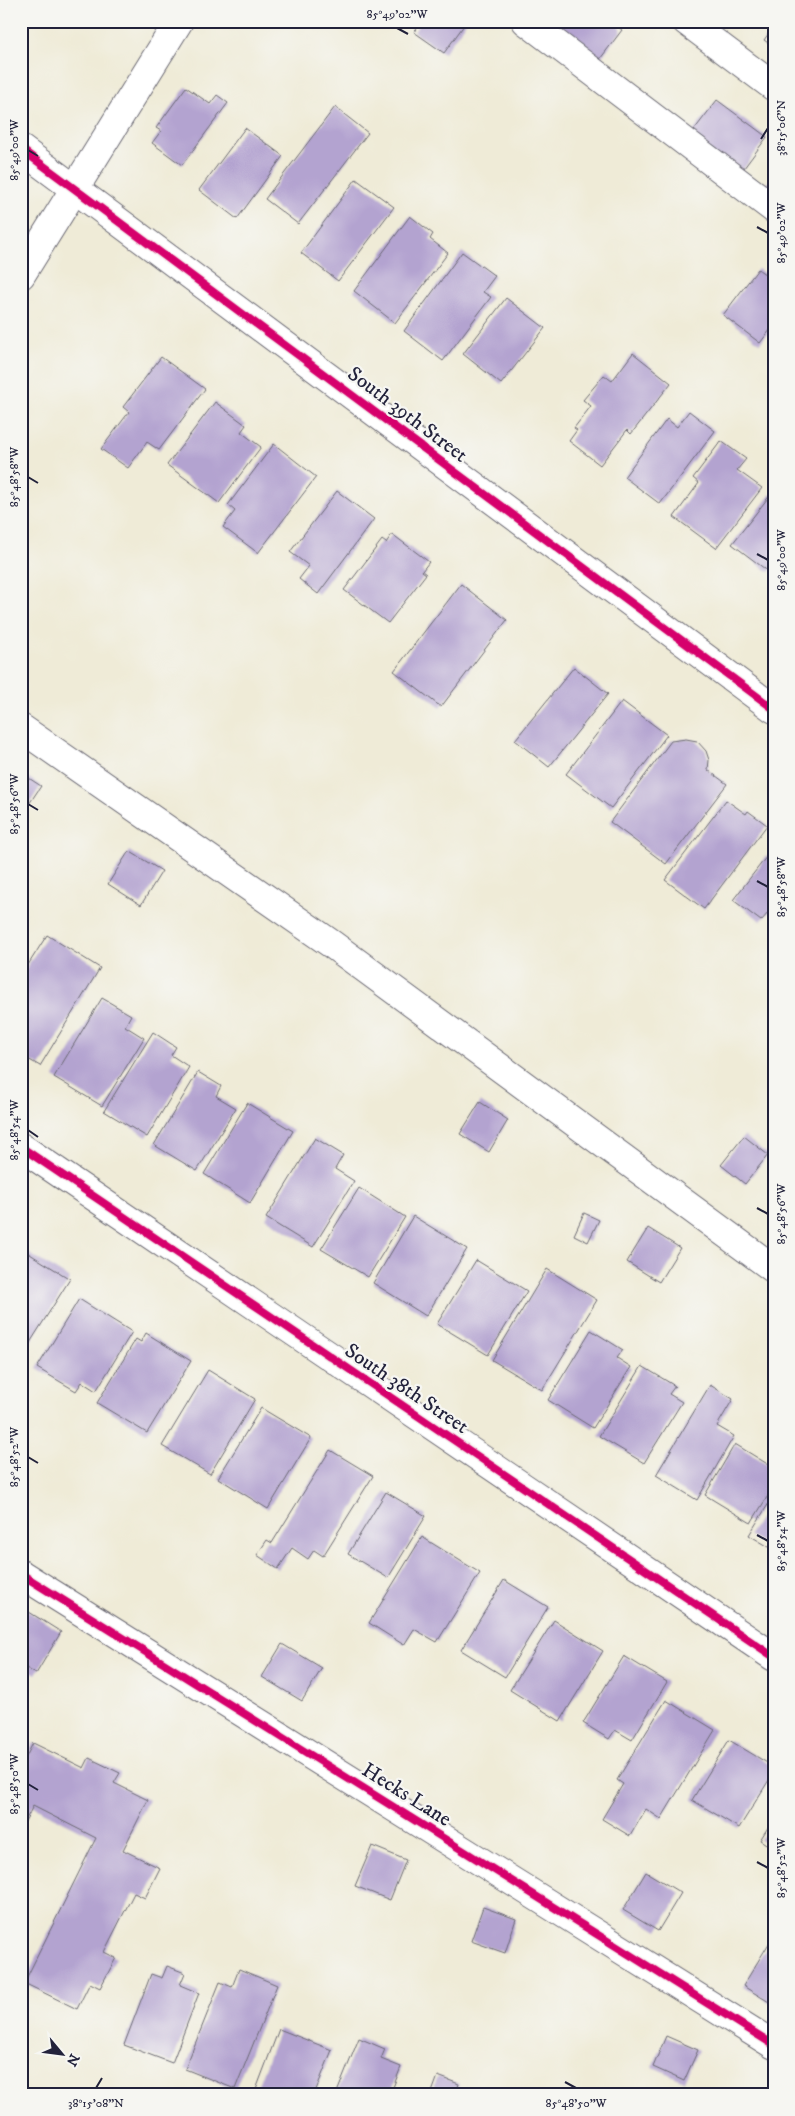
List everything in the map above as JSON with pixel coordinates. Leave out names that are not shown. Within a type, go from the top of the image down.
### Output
[{"type":"street","points":[[21,275],[179,21]]},
{"type":"street","points":[[526,21],[774,209]]},
{"type":"street","points":[[686,21],[774,87]]},
{"type":"street","name":"South 39th Street","points":[[21,148],[774,708]]},
{"type":"street","points":[[21,728],[333,945],[774,1269]]},
{"type":"street","name":"South 38th Street","points":[[21,1147],[774,1657]]},
{"type":"street","name":"Hecks Lane","points":[[21,1574],[774,2044]]},
{"type":"building","points":[[421,21],[467,21],[444,53],[414,32]]},
{"type":"building","points":[[553,21],[611,21],[622,30],[594,67],[544,33]]},
{"type":"building","points":[[774,26],[774,47],[764,40]]},
{"type":"building","points":[[186,87],[210,104],[217,95],[228,103],[182,165],[152,143],[161,131],[156,128]]},
{"type":"building","points":[[717,100],[767,137],[738,176],[688,138]]},
{"type":"building","points":[[335,107],[368,133],[298,224],[265,199]]},
{"type":"building","points":[[245,128],[283,156],[237,219],[199,190]]},
{"type":"building","points":[[774,174],[774,203],[760,193]]},
{"type":"building","points":[[356,179],[394,207],[338,281],[301,253]]},
{"type":"building","points":[[410,216],[433,234],[430,239],[448,253],[395,323],[354,291]]},
{"type":"building","points":[[462,252],[495,276],[483,292],[491,297],[443,361],[404,331]]},
{"type":"building","points":[[758,269],[774,281],[774,325],[760,343],[723,315]]},
{"type":"building","points":[[506,298],[545,328],[501,384],[463,354]]},
{"type":"building","points":[[633,353],[671,383],[631,434],[627,430],[600,465],[569,441],[577,430],[574,428],[591,406],[583,400],[604,375],[612,381]]},
{"type":"building","points":[[161,357],[205,389],[159,450],[147,442],[128,468],[101,449],[129,412],[123,407]]},
{"type":"building","points":[[215,402],[246,425],[241,432],[261,447],[219,503],[167,465]]},
{"type":"building","points":[[689,411],[715,431],[660,504],[624,477],[667,419],[677,427]]},
{"type":"building","points":[[721,441],[746,459],[737,470],[762,488],[716,548],[674,517],[699,483],[693,478]]},
{"type":"building","points":[[274,444],[316,477],[258,553],[223,527],[235,511],[228,505]]},
{"type":"building","points":[[337,491],[374,519],[318,594],[299,579],[309,566],[290,552]]},
{"type":"building","points":[[771,494],[774,496],[774,566],[769,572],[732,544]]},
{"type":"building","points":[[392,534],[429,562],[422,571],[426,574],[388,623],[344,590],[382,540],[386,543]]},
{"type":"building","points":[[461,584],[507,620],[441,707],[394,671]]},
{"type":"building","points":[[574,667],[608,694],[549,767],[515,740]]},
{"type":"building","points":[[622,701],[667,735],[611,808],[566,774]]},
{"type":"building","points":[[686,739],[697,741],[706,751],[709,760],[708,770],[727,784],[666,864],[610,822],[671,741]]},
{"type":"building","points":[[21,773],[41,786],[21,816]]},
{"type":"building","points":[[726,800],[746,814],[748,811],[767,825],[704,909],[665,880]]},
{"type":"building","points":[[774,847],[774,916],[769,912],[761,921],[733,900]]},
{"type":"building","points":[[129,851],[162,871],[141,905],[108,884]]},
{"type":"building","points":[[47,935],[100,968],[40,1066],[21,1055],[21,976]]},
{"type":"building","points":[[102,998],[131,1015],[125,1026],[144,1038],[102,1106],[54,1077]]},
{"type":"building","points":[[153,1032],[176,1047],[171,1055],[189,1067],[147,1137],[104,1111]]},
{"type":"building","points":[[198,1072],[221,1086],[216,1096],[236,1108],[197,1171],[154,1145]]},
{"type":"building","points":[[480,1102],[508,1120],[489,1152],[460,1134]]},
{"type":"building","points":[[247,1103],[293,1131],[250,1203],[204,1174]]},
{"type":"building","points":[[744,1136],[768,1155],[745,1184],[721,1165]]},
{"type":"building","points":[[315,1138],[343,1155],[335,1169],[354,1181],[313,1247],[266,1218]]},
{"type":"building","points":[[359,1188],[405,1217],[368,1277],[321,1249]]},
{"type":"building","points":[[584,1213],[599,1220],[588,1242],[574,1235]]},
{"type":"building","points":[[413,1216],[467,1249],[426,1316],[373,1283]]},
{"type":"building","points":[[648,1228],[680,1248],[659,1282],[627,1262]]},
{"type":"building","points":[[25,1251],[70,1279],[21,1357],[21,1258]]},
{"type":"building","points":[[476,1260],[527,1291],[488,1355],[437,1324]]},
{"type":"building","points":[[547,1269],[597,1300],[542,1390],[492,1360]]},
{"type":"building","points":[[79,1299],[132,1332],[96,1391],[82,1382],[76,1391],[37,1368]]},
{"type":"building","points":[[591,1330],[623,1350],[617,1358],[631,1367],[593,1428],[548,1400]]},
{"type":"building","points":[[146,1333],[191,1361],[147,1433],[97,1403],[136,1339],[141,1342]]},
{"type":"building","points":[[642,1366],[675,1386],[669,1394],[682,1402],[644,1463],[599,1436]]},
{"type":"building","points":[[208,1370],[255,1399],[210,1474],[162,1446]]},
{"type":"building","points":[[710,1385],[733,1399],[717,1426],[734,1436],[697,1500],[656,1475]]},
{"type":"building","points":[[261,1408],[311,1438],[268,1509],[218,1478]]},
{"type":"building","points":[[735,1444],[774,1468],[774,1486],[751,1523],[705,1495]]},
{"type":"building","points":[[330,1450],[373,1476],[323,1556],[314,1550],[308,1559],[292,1548],[278,1569],[257,1555],[267,1540],[272,1543]]},
{"type":"building","points":[[386,1492],[426,1516],[388,1578],[348,1554]]},
{"type":"building","points":[[774,1495],[774,1550],[749,1535]]},
{"type":"building","points":[[422,1537],[480,1573],[437,1642],[414,1629],[404,1645],[369,1623]]},
{"type":"building","points":[[504,1580],[548,1607],[505,1677],[461,1650]]},
{"type":"building","points":[[21,1607],[61,1632],[36,1674],[21,1665]]},
{"type":"building","points":[[554,1620],[603,1651],[560,1721],[510,1690]]},
{"type":"building","points":[[282,1644],[322,1668],[302,1701],[262,1677]]},
{"type":"building","points":[[624,1656],[667,1682],[632,1740],[615,1730],[609,1739],[583,1723]]},
{"type":"building","points":[[666,1700],[715,1730],[661,1819],[646,1809],[630,1836],[602,1819],[623,1784],[617,1780]]},
{"type":"building","points":[[729,1740],[774,1767],[774,1772],[739,1828],[692,1800]]},
{"type":"building","points":[[33,1743],[84,1768],[89,1758],[120,1773],[114,1783],[148,1800],[123,1850],[160,1868],[145,1898],[134,1893],[104,1952],[116,1958],[100,1988],[90,1983],[77,2009],[24,1983],[96,1838],[33,1806],[21,1829],[21,1767]]},
{"type":"building","points":[[774,1818],[774,1849],[760,1840]]},
{"type":"building","points":[[372,1846],[406,1860],[390,1900],[355,1886]]},
{"type":"building","points":[[646,1872],[681,1893],[658,1931],[623,1910]]},
{"type":"building","points":[[483,1907],[516,1919],[505,1953],[471,1941]]},
{"type":"building","points":[[771,1940],[774,1942],[774,2005],[743,1986]]},
{"type":"building","points":[[167,1966],[185,1973],[180,1985],[199,1993],[172,2063],[124,2045],[151,1974],[162,1978]]},
{"type":"building","points":[[239,1969],[277,1985],[235,2089],[185,2069],[220,1982],[232,1987]]},
{"type":"building","points":[[279,2029],[332,2050],[314,2095],[254,2095]]},
{"type":"building","points":[[666,2036],[698,2050],[684,2081],[653,2067]]},
{"type":"building","points":[[359,2038],[385,2049],[381,2059],[401,2067],[390,2095],[336,2095]]},
{"type":"building","points":[[438,2076],[459,2084],[455,2095],[431,2095]]},
{"type":"cycle path","points":[[21,149],[774,709]]},
{"type":"cycle path","points":[[21,1147],[774,1657]]},
{"type":"cycle path","points":[[21,1574],[774,2045]]}]
